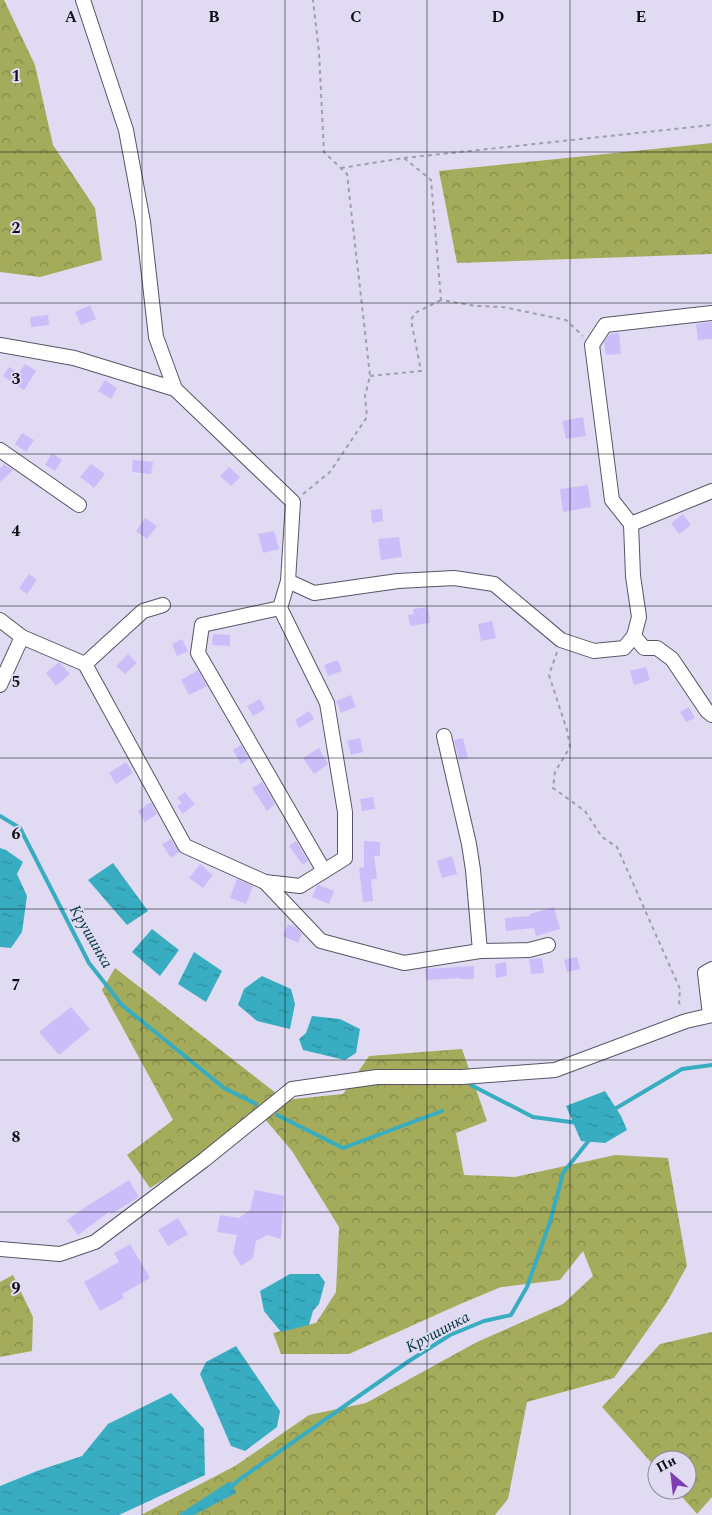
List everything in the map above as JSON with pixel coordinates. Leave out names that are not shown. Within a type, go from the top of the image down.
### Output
[{"type":"street","points":[[0,620],[22,637],[85,664],[185,846],[265,882],[300,886],[345,858],[345,812],[327,703],[280,608],[288,581],[293,502],[176,389],[156,337],[143,222],[126,130],[83,0]]},
{"type":"street","points":[[288,581],[314,593],[398,580],[454,578],[494,584],[561,640],[594,651],[624,648],[634,636],[638,617],[633,576],[631,524],[612,500],[592,345],[605,325],[712,313]]},
{"type":"street","points":[[0,345],[74,358],[176,389]]},
{"type":"street","points":[[0,450],[79,505]]},
{"type":"street","points":[[631,524],[712,491]]},
{"type":"street","points":[[85,664],[143,611],[163,605]]},
{"type":"street","points":[[280,608],[202,625],[198,653],[324,871]]},
{"type":"street","points":[[634,636],[644,648],[656,648],[672,659],[707,711],[712,715]]},
{"type":"street","points":[[0,685],[22,637]]},
{"type":"street","points":[[444,736],[469,844],[480,951]]},
{"type":"street","points":[[265,882],[321,941],[404,963],[480,951],[529,950],[548,945]]},
{"type":"street","points":[[0,1249],[60,1254],[95,1242],[204,1160],[292,1089],[377,1077],[462,1077],[555,1070],[686,1021],[711,1015],[705,973],[712,969]]},
{"type":"path","points":[[293,502],[330,472],[367,417],[365,396],[370,376],[347,174],[324,152],[319,52],[313,0]]},
{"type":"path","points":[[341,168],[404,158],[712,125]]},
{"type":"path","points":[[404,158],[431,180],[441,300]]},
{"type":"path","points":[[370,376],[421,371],[411,320],[415,313],[441,300],[503,308],[566,320],[592,345]]},
{"type":"path","points":[[561,640],[549,675],[567,730],[570,747],[555,772],[553,788],[585,811],[602,837],[617,847],[680,989],[680,1002],[686,1021]]},
{"type":"green space","points":[[0,0],[4,0],[35,65],[53,145],[95,208],[102,260],[40,277],[0,272]]},
{"type":"green space","points":[[712,143],[712,254],[457,263],[439,171]]},
{"type":"green space","points":[[115,968],[285,1100],[343,1094],[369,1056],[462,1049],[487,1121],[456,1133],[464,1175],[515,1177],[615,1155],[668,1158],[687,1266],[667,1302],[614,1378],[527,1402],[508,1499],[495,1515],[141,1515],[235,1466],[309,1415],[366,1403],[477,1342],[563,1304],[593,1276],[583,1251],[560,1280],[501,1287],[349,1354],[281,1354],[273,1333],[316,1323],[336,1292],[339,1227],[292,1151],[264,1118],[150,1188],[127,1155],[173,1120],[102,990]]},
{"type":"green space","points":[[13,1275],[33,1317],[32,1351],[0,1357],[0,1282]]},
{"type":"green space","points":[[712,1332],[712,1497],[697,1514],[685,1500],[697,1500],[697,1450],[647,1450],[647,1458],[602,1407],[660,1344]]},
{"type":"water","points":[[0,848],[23,862],[17,874],[27,896],[22,932],[11,948],[0,947]]},
{"type":"water","points":[[113,863],[148,911],[127,925],[88,880]]},
{"type":"water","points":[[152,929],[179,950],[160,976],[132,952]]},
{"type":"water","points":[[194,952],[222,971],[206,1002],[178,984]]},
{"type":"water","points":[[262,976],[291,989],[295,1004],[290,1029],[257,1021],[238,1005],[244,989]]},
{"type":"water","points":[[312,1016],[340,1019],[360,1029],[356,1053],[345,1060],[303,1050],[299,1039],[306,1033]]},
{"type":"water","points":[[605,1091],[621,1116],[627,1130],[605,1143],[581,1141],[566,1106]]},
{"type":"water","points":[[290,1274],[319,1274],[325,1282],[319,1304],[313,1311],[309,1325],[281,1332],[264,1311],[260,1291]]},
{"type":"water","points":[[236,1346],[280,1411],[277,1427],[245,1451],[231,1446],[200,1374],[206,1362]]},
{"type":"water","points":[[171,1393],[204,1429],[205,1475],[119,1515],[0,1515],[0,1486],[82,1456],[108,1424]]},
{"type":"water","points":[[230,1481],[236,1493],[194,1515],[178,1515]]},
{"type":"building","points":[[90,305],[96,319],[81,325],[75,312]]},
{"type":"building","points":[[48,315],[49,325],[31,327],[30,317]]},
{"type":"building","points":[[712,322],[712,339],[698,340],[696,324]]},
{"type":"building","points":[[619,333],[621,354],[606,355],[604,342],[610,334]]},
{"type":"building","points":[[25,364],[36,371],[24,390],[3,376],[9,367],[19,373]]},
{"type":"building","points":[[105,380],[117,388],[111,399],[98,391]]},
{"type":"building","points":[[583,417],[586,436],[566,439],[562,421]]},
{"type":"building","points":[[22,433],[34,440],[26,452],[15,444]]},
{"type":"building","points":[[52,453],[62,460],[55,471],[45,465]]},
{"type":"building","points":[[133,460],[153,462],[151,474],[132,472]]},
{"type":"building","points":[[4,464],[13,470],[0,482],[0,468]]},
{"type":"building","points":[[91,464],[105,474],[94,488],[80,477]]},
{"type":"building","points":[[229,467],[240,477],[231,486],[220,476]]},
{"type":"building","points":[[588,485],[591,507],[563,512],[560,489]]},
{"type":"building","points":[[382,509],[383,521],[372,523],[371,510]]},
{"type":"building","points":[[683,514],[691,525],[679,534],[671,523]]},
{"type":"building","points":[[145,518],[157,526],[147,539],[136,531]]},
{"type":"building","points":[[274,531],[279,549],[263,553],[258,534]]},
{"type":"building","points":[[399,537],[402,557],[381,560],[378,539]]},
{"type":"building","points":[[29,574],[37,580],[27,594],[19,588]]},
{"type":"building","points":[[428,607],[430,623],[410,626],[408,615],[414,614],[413,609]]},
{"type":"building","points":[[492,621],[496,638],[481,641],[478,624]]},
{"type":"building","points":[[213,634],[230,635],[230,646],[212,645]]},
{"type":"building","points":[[182,639],[188,651],[177,656],[172,644]]},
{"type":"building","points":[[128,654],[137,663],[125,674],[116,666]]},
{"type":"building","points":[[338,660],[342,671],[328,676],[324,665]]},
{"type":"building","points":[[59,662],[70,674],[56,686],[46,673]]},
{"type":"building","points":[[646,667],[650,680],[634,685],[630,671]]},
{"type":"building","points":[[198,670],[207,686],[189,695],[181,680]]},
{"type":"building","points":[[351,695],[356,707],[341,713],[336,701]]},
{"type":"building","points":[[260,699],[265,709],[253,716],[247,706]]},
{"type":"building","points":[[689,707],[695,718],[686,722],[680,712]]},
{"type":"building","points":[[309,711],[314,719],[299,728],[295,720]]},
{"type":"building","points":[[360,738],[363,752],[351,755],[347,741]]},
{"type":"building","points":[[463,738],[468,758],[459,760],[454,740]]},
{"type":"building","points":[[241,745],[249,759],[241,764],[233,750]]},
{"type":"building","points":[[319,748],[328,764],[314,774],[303,758]]},
{"type":"building","points":[[126,762],[133,773],[116,784],[109,773]]},
{"type":"building","points":[[262,782],[275,804],[267,811],[252,788]]},
{"type":"building","points":[[185,792],[195,804],[183,814],[177,806],[182,803],[177,798]]},
{"type":"building","points":[[373,797],[375,809],[362,811],[360,799]]},
{"type":"building","points":[[151,802],[157,814],[145,822],[138,811]]},
{"type":"building","points":[[171,839],[179,852],[171,858],[162,844]]},
{"type":"building","points":[[296,841],[308,861],[303,865],[289,846]]},
{"type":"building","points":[[364,841],[380,842],[380,856],[374,856],[377,879],[371,879],[373,901],[363,902],[359,868],[364,867]]},
{"type":"building","points":[[452,856],[457,874],[442,878],[437,861]]},
{"type":"building","points":[[200,864],[213,875],[203,888],[189,878]]},
{"type":"building","points":[[237,879],[253,886],[246,904],[230,898]]},
{"type":"building","points":[[319,885],[334,891],[329,904],[312,897]]},
{"type":"building","points":[[554,907],[560,929],[536,936],[534,928],[506,931],[505,918],[530,916],[530,914]]},
{"type":"building","points":[[288,924],[296,927],[302,934],[298,943],[283,936]]},
{"type":"building","points":[[577,957],[580,969],[567,972],[564,960]]},
{"type":"building","points":[[542,958],[544,973],[531,974],[529,959]]},
{"type":"building","points":[[506,962],[507,976],[496,978],[495,964]]},
{"type":"building","points":[[474,966],[474,979],[426,980],[425,969]]},
{"type":"building","points":[[71,1007],[90,1029],[59,1055],[39,1032]]},
{"type":"building","points":[[129,1180],[139,1197],[111,1214],[110,1211],[78,1235],[67,1220]]},
{"type":"building","points":[[255,1190],[284,1196],[281,1239],[267,1235],[256,1241],[253,1258],[241,1266],[233,1253],[237,1235],[217,1232],[220,1215],[239,1218],[250,1210]]},
{"type":"building","points":[[178,1218],[188,1234],[168,1246],[158,1230]]},
{"type":"building","points":[[130,1244],[150,1278],[122,1294],[124,1298],[100,1311],[84,1282],[119,1262],[114,1253]]},
{"type":"waterway","name":"Крушинка","points":[[0,816],[20,828],[89,963],[122,1005],[224,1088],[256,1104]]},
{"type":"waterway","name":"Крушинка","points":[[613,1110],[682,1069],[712,1065]]},
{"type":"waterway","name":"Крушинка","points":[[471,1085],[533,1117],[578,1123]]},
{"type":"waterway","name":"Крушинка","points":[[277,1115],[343,1148],[442,1111]]},
{"type":"waterway","name":"Крушинка","points":[[229,1489],[240,1479],[409,1361],[450,1335],[484,1321],[511,1315],[527,1287],[550,1222],[563,1173],[590,1139]]}]
